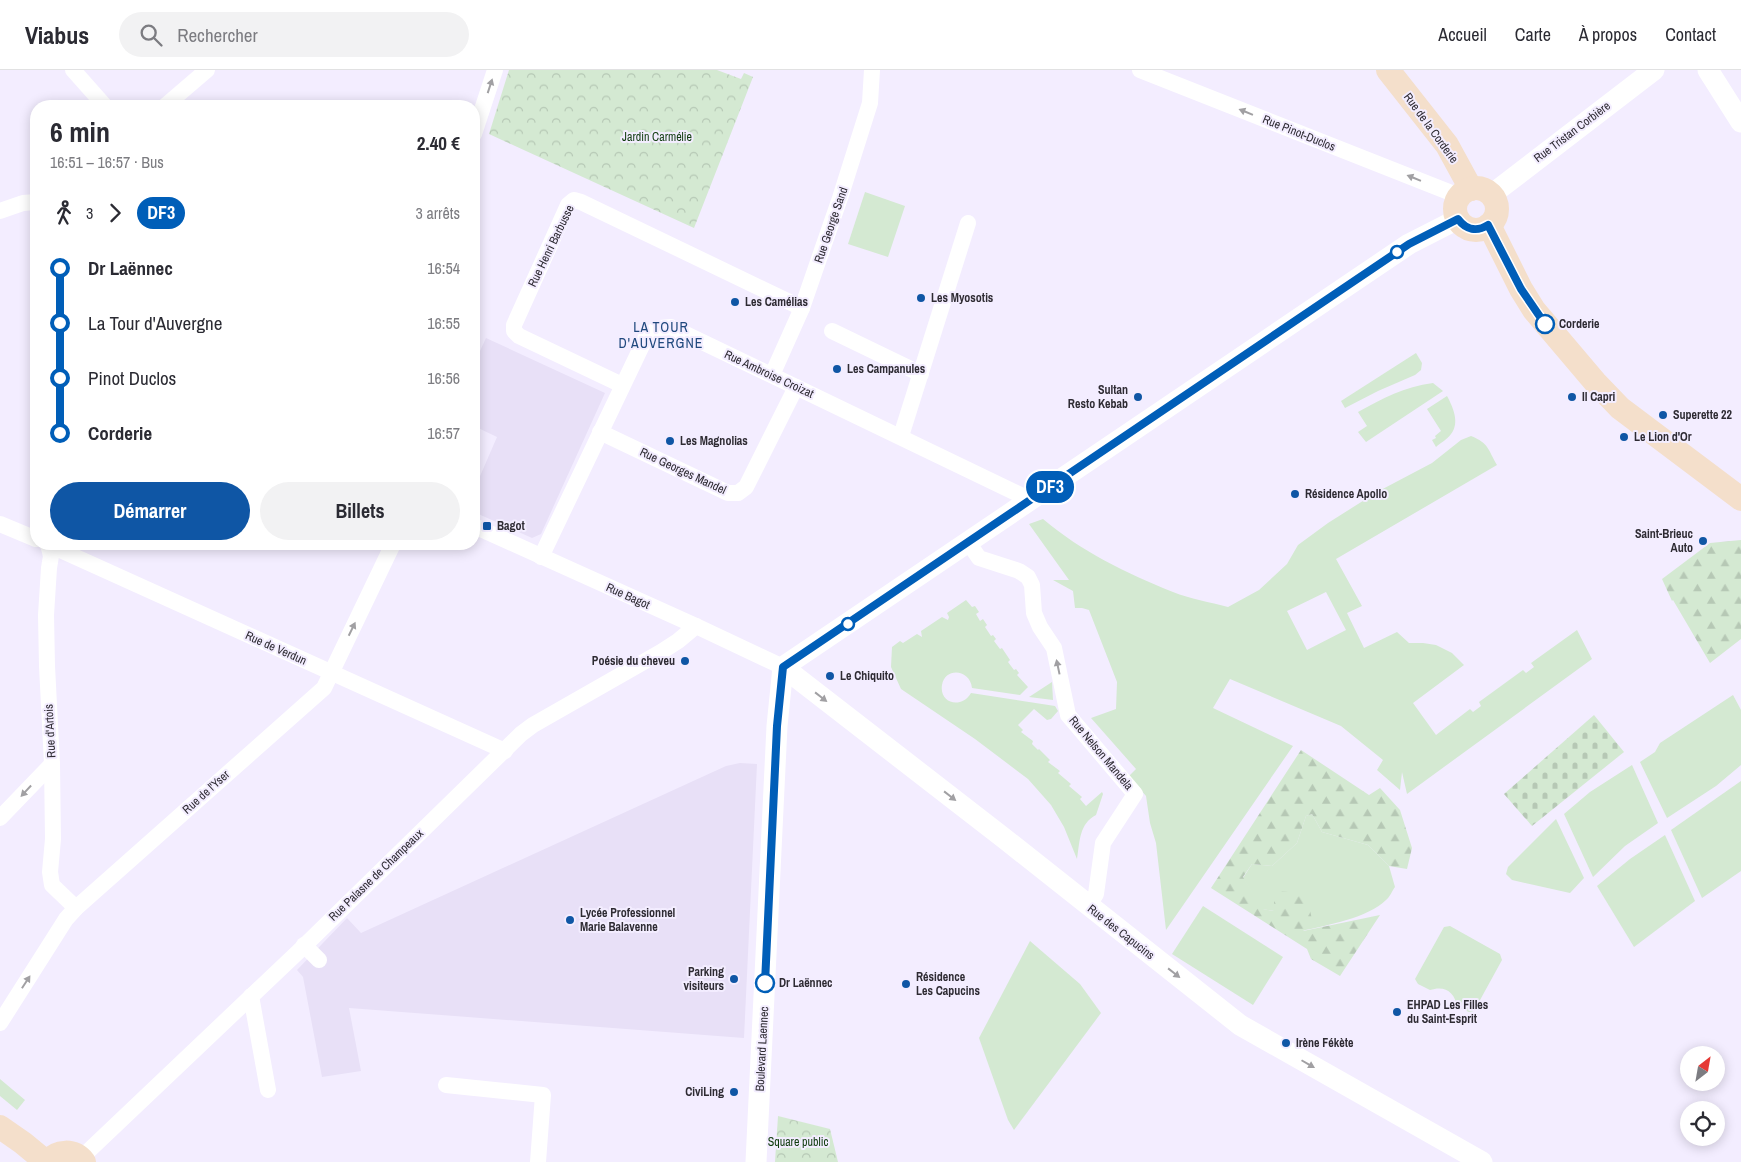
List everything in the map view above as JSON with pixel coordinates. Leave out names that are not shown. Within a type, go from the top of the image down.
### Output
[{"type":"main road","name":"Rue de la Corderie","points":[[1388,70],[1447,145],[1469,200]]},
{"type":"main road","points":[[1469,200],[1494,200],[1496,207],[1493,220],[1488,225],[1478,230],[1461,224],[1469,200]]},
{"type":"main road","points":[[1488,225],[1534,310],[1594,382],[1620,408],[1741,499]]},
{"type":"main road","points":[[0,1127],[46,1162],[62,1152],[69,1152],[82,1160]]},
{"type":"street","points":[[73,70],[100,100]]},
{"type":"street","points":[[172,100],[207,70]]},
{"type":"street","points":[[480,115],[494,70]]},
{"type":"street","name":"Rue George Sand","points":[[772,375],[802,308],[840,198],[870,103],[872,70]]},
{"type":"street","name":"Rue Pinot-Duclos","points":[[1140,70],[1469,200]]},
{"type":"street","name":"Rue Tristan Corbière","points":[[783,667],[1409,244],[1654,70]]},
{"type":"street","points":[[1708,70],[1741,122]]},
{"type":"street","name":"Rue Henri Barbusse","points":[[622,385],[520,336],[514,331],[514,325],[568,205],[574,200],[802,308]]},
{"type":"street","points":[[0,211],[30,203]]},
{"type":"street","points":[[901,436],[968,223]]},
{"type":"street","name":"Rue Ambroise Croizat","points":[[541,557],[647,335],[660,328],[671,327],[1031,500]]},
{"type":"street","points":[[832,331],[921,374]]},
{"type":"street","name":"Rue Georges Mandel","points":[[600,432],[728,494],[738,493],[746,487],[796,387]]},
{"type":"street","points":[[0,524],[30,536]]},
{"type":"street","name":"Rue Bagot","points":[[480,529],[783,667]]},
{"type":"street","name":"Rue Nelson Mandela","points":[[968,542],[978,558],[1020,571],[1028,577],[1032,585],[1034,613],[1040,627],[1054,648],[1068,715],[1135,794],[1103,843],[1096,894],[1088,906]]},
{"type":"street","name":"Rue d'Artois","points":[[50,550],[51,556],[46,615],[52,764],[53,839],[50,872],[52,885],[76,908]]},
{"type":"street","name":"Rue de Verdun","points":[[61,550],[505,751]]},
{"type":"street","name":"Rue de l'Yser","points":[[0,1023],[66,919],[76,908],[324,688],[390,550]]},
{"type":"street","name":"Rue Palasne de Champeaux","points":[[82,1160],[532,725],[661,652],[696,626]]},
{"type":"street","name":"Rue des Capucins","points":[[783,667],[1005,839],[1240,1025],[1482,1162]]},
{"type":"street","name":"Boulevard Laennec","points":[[756,1162],[777,726],[783,667]]},
{"type":"street","points":[[0,818],[52,764]]},
{"type":"street","points":[[304,945],[319,960]]},
{"type":"street","points":[[251,996],[268,1090]]},
{"type":"street","points":[[446,1085],[543,1095],[538,1162]]},
{"type":"shaded area","points":[[486,338],[605,393],[541,534],[532,538],[480,515],[480,476],[497,437],[480,429],[480,351]]},
{"type":"shaded area","name":"Lycée Professionnel Marie Balavenne","points":[[740,763],[757,764],[744,1038],[349,1008],[361,1071],[322,1077],[303,977],[297,970],[347,918],[361,933],[726,766]]},
{"type":"green space","name":"Jardin Carmélie","points":[[509,70],[717,70],[741,79],[744,73],[753,77],[694,228],[489,134]]},
{"type":"green space","points":[[865,192],[905,206],[888,257],[848,244]]},
{"type":"green space","points":[[1416,353],[1422,363],[1421,370],[1415,375],[1345,408],[1341,401]]},
{"type":"green space","points":[[1433,383],[1443,391],[1366,442],[1358,432],[1367,426],[1358,412],[1394,394],[1413,387]]},
{"type":"green space","points":[[1447,396],[1453,410],[1454,430],[1450,436],[1436,447],[1432,440],[1441,431],[1427,409]]},
{"type":"green space","points":[[1471,436],[1481,441],[1497,465],[1336,559],[1362,606],[1347,613],[1364,648],[1397,632],[1409,643],[1436,645],[1452,653],[1464,665],[1413,703],[1436,735],[1470,709],[1473,712],[1481,706],[1479,702],[1523,670],[1526,673],[1534,667],[1531,663],[1577,630],[1592,659],[1407,794],[1402,772],[1400,790],[1377,770],[1383,760],[1341,726],[1230,679],[1213,708],[1293,746],[1166,930],[1156,843],[1150,823],[1146,796],[1129,776],[1136,769],[1091,718],[1116,709],[1117,682],[1089,610],[1075,608],[1073,591],[1053,580],[1069,580],[1029,524],[1043,519],[1073,542],[1121,569],[1193,599],[1228,607],[1259,590],[1287,564],[1298,545],[1328,523],[1377,492],[1432,463],[1461,440]],"holes":[[[1326,592],[1346,630],[1307,650],[1287,611]]]},
{"type":"green space","points":[[1741,540],[1741,639],[1710,663],[1672,601],[1662,579],[1710,543]]},
{"type":"green space","points":[[966,600],[972,607],[975,606],[979,612],[976,614],[980,621],[983,619],[987,625],[985,627],[991,636],[993,635],[996,639],[994,641],[1000,649],[1002,648],[1010,660],[1008,662],[1014,670],[1016,669],[1019,673],[1017,675],[1028,687],[1020,695],[972,688],[967,677],[962,674],[952,673],[944,679],[942,685],[944,697],[957,703],[967,698],[971,693],[1055,706],[1058,711],[1051,719],[1047,720],[1034,709],[1018,725],[1023,730],[1021,732],[1033,741],[1032,744],[1050,760],[1048,762],[1060,771],[1058,773],[1071,784],[1069,786],[1082,797],[1080,799],[1086,806],[1102,792],[1103,794],[1096,815],[1083,828],[1077,859],[1064,827],[1051,805],[1028,779],[975,739],[901,689],[891,667],[892,647],[900,641],[903,643],[917,634],[922,637],[921,631],[942,617],[948,620],[947,613]]},
{"type":"green space","points":[[1052,682],[1053,700],[1029,697]]},
{"type":"green space","points":[[1733,695],[1741,710],[1741,765],[1716,786],[1667,818],[1640,762],[1655,752],[1660,743]]},
{"type":"green space","points":[[1594,715],[1624,752],[1532,826],[1504,794]]},
{"type":"green space","points":[[1301,750],[1369,795],[1380,788],[1400,810],[1412,848],[1407,869],[1389,866],[1368,845],[1322,832],[1312,814],[1306,816],[1297,843],[1272,866],[1252,864],[1243,877],[1263,909],[1274,911],[1274,902],[1282,891],[1295,894],[1304,899],[1309,907],[1312,920],[1303,931],[1380,915],[1340,976],[1311,959],[1307,949],[1211,888]]},
{"type":"green space","points":[[1632,765],[1658,823],[1625,846],[1593,877],[1564,814],[1590,792]]},
{"type":"green space","points":[[1741,781],[1741,871],[1702,898],[1671,830]]},
{"type":"green space","points":[[1312,814],[1322,832],[1368,845],[1389,866],[1395,887],[1387,899],[1369,912],[1347,920],[1302,931],[1274,911],[1262,909],[1243,878],[1252,864],[1272,866],[1297,843],[1306,816]]},
{"type":"green space","points":[[1556,819],[1584,878],[1570,893],[1512,880],[1506,874],[1508,867]]},
{"type":"green space","points":[[1665,835],[1695,901],[1634,947],[1597,886],[1630,859]]},
{"type":"green space","points":[[1203,906],[1283,957],[1253,1005],[1172,954]]},
{"type":"green space","points":[[1450,926],[1500,954],[1502,960],[1474,1011],[1469,1012],[1457,1007],[1452,994],[1445,989],[1430,990],[1418,984],[1415,979],[1444,927]]},
{"type":"green space","points":[[1030,941],[1080,984],[1101,1013],[1014,1130],[1008,1120],[979,1038]]},
{"type":"green space","points":[[0,1079],[25,1100],[17,1110],[0,1096]]},
{"type":"green space","name":"Square public","points":[[778,1116],[830,1129],[838,1162],[775,1162]]},
{"type":"bus line","name":"DF3","points":[[765,983],[777,726],[783,667],[1409,244],[1458,219],[1461,224],[1472,229],[1478,230],[1488,225],[1521,289],[1545,324]]},
{"type":"place","name":"Les Myosotis","points":[[921,298]]},
{"type":"place","name":"Les Camélias","points":[[735,302]]},
{"type":"place","name":"Corderie","points":[[1545,324]]},
{"type":"place","name":"Les Campanules","points":[[837,369]]},
{"type":"place","name":"Sultan Resto Kebab","points":[[1138,397]]},
{"type":"place","name":"Il Capri","points":[[1572,397]]},
{"type":"place","name":"Superette 22","points":[[1663,415]]},
{"type":"place","name":"Le Lion d'Or","points":[[1624,437]]},
{"type":"place","name":"Les Magnolias","points":[[670,441]]},
{"type":"place","name":"Résidence Apollo","points":[[1295,494]]},
{"type":"place","name":"Bagot","points":[[487,526]]},
{"type":"place","name":"Saint-Brieuc Auto","points":[[1703,541]]},
{"type":"place","name":"Poésie du cheveu","points":[[685,661]]},
{"type":"place","name":"Le Chiquito","points":[[830,676]]},
{"type":"place","name":"Lycée Professionnel Marie Balavenne","points":[[570,920]]},
{"type":"place","name":"Parking visiteurs","points":[[734,979]]},
{"type":"place","name":"Dr Laënnec","points":[[765,983]]},
{"type":"place","name":"Résidence Les Capucins","points":[[906,984]]},
{"type":"place","name":"EHPAD Les Filles du Saint-Esprit","points":[[1397,1012]]},
{"type":"place","name":"Irène Fékète","points":[[1286,1043]]},
{"type":"place","name":"CiviLing","points":[[734,1092]]},
{"type":"district","name":"LA TOUR D'AUVERGNE","points":[[661,336]]}]
